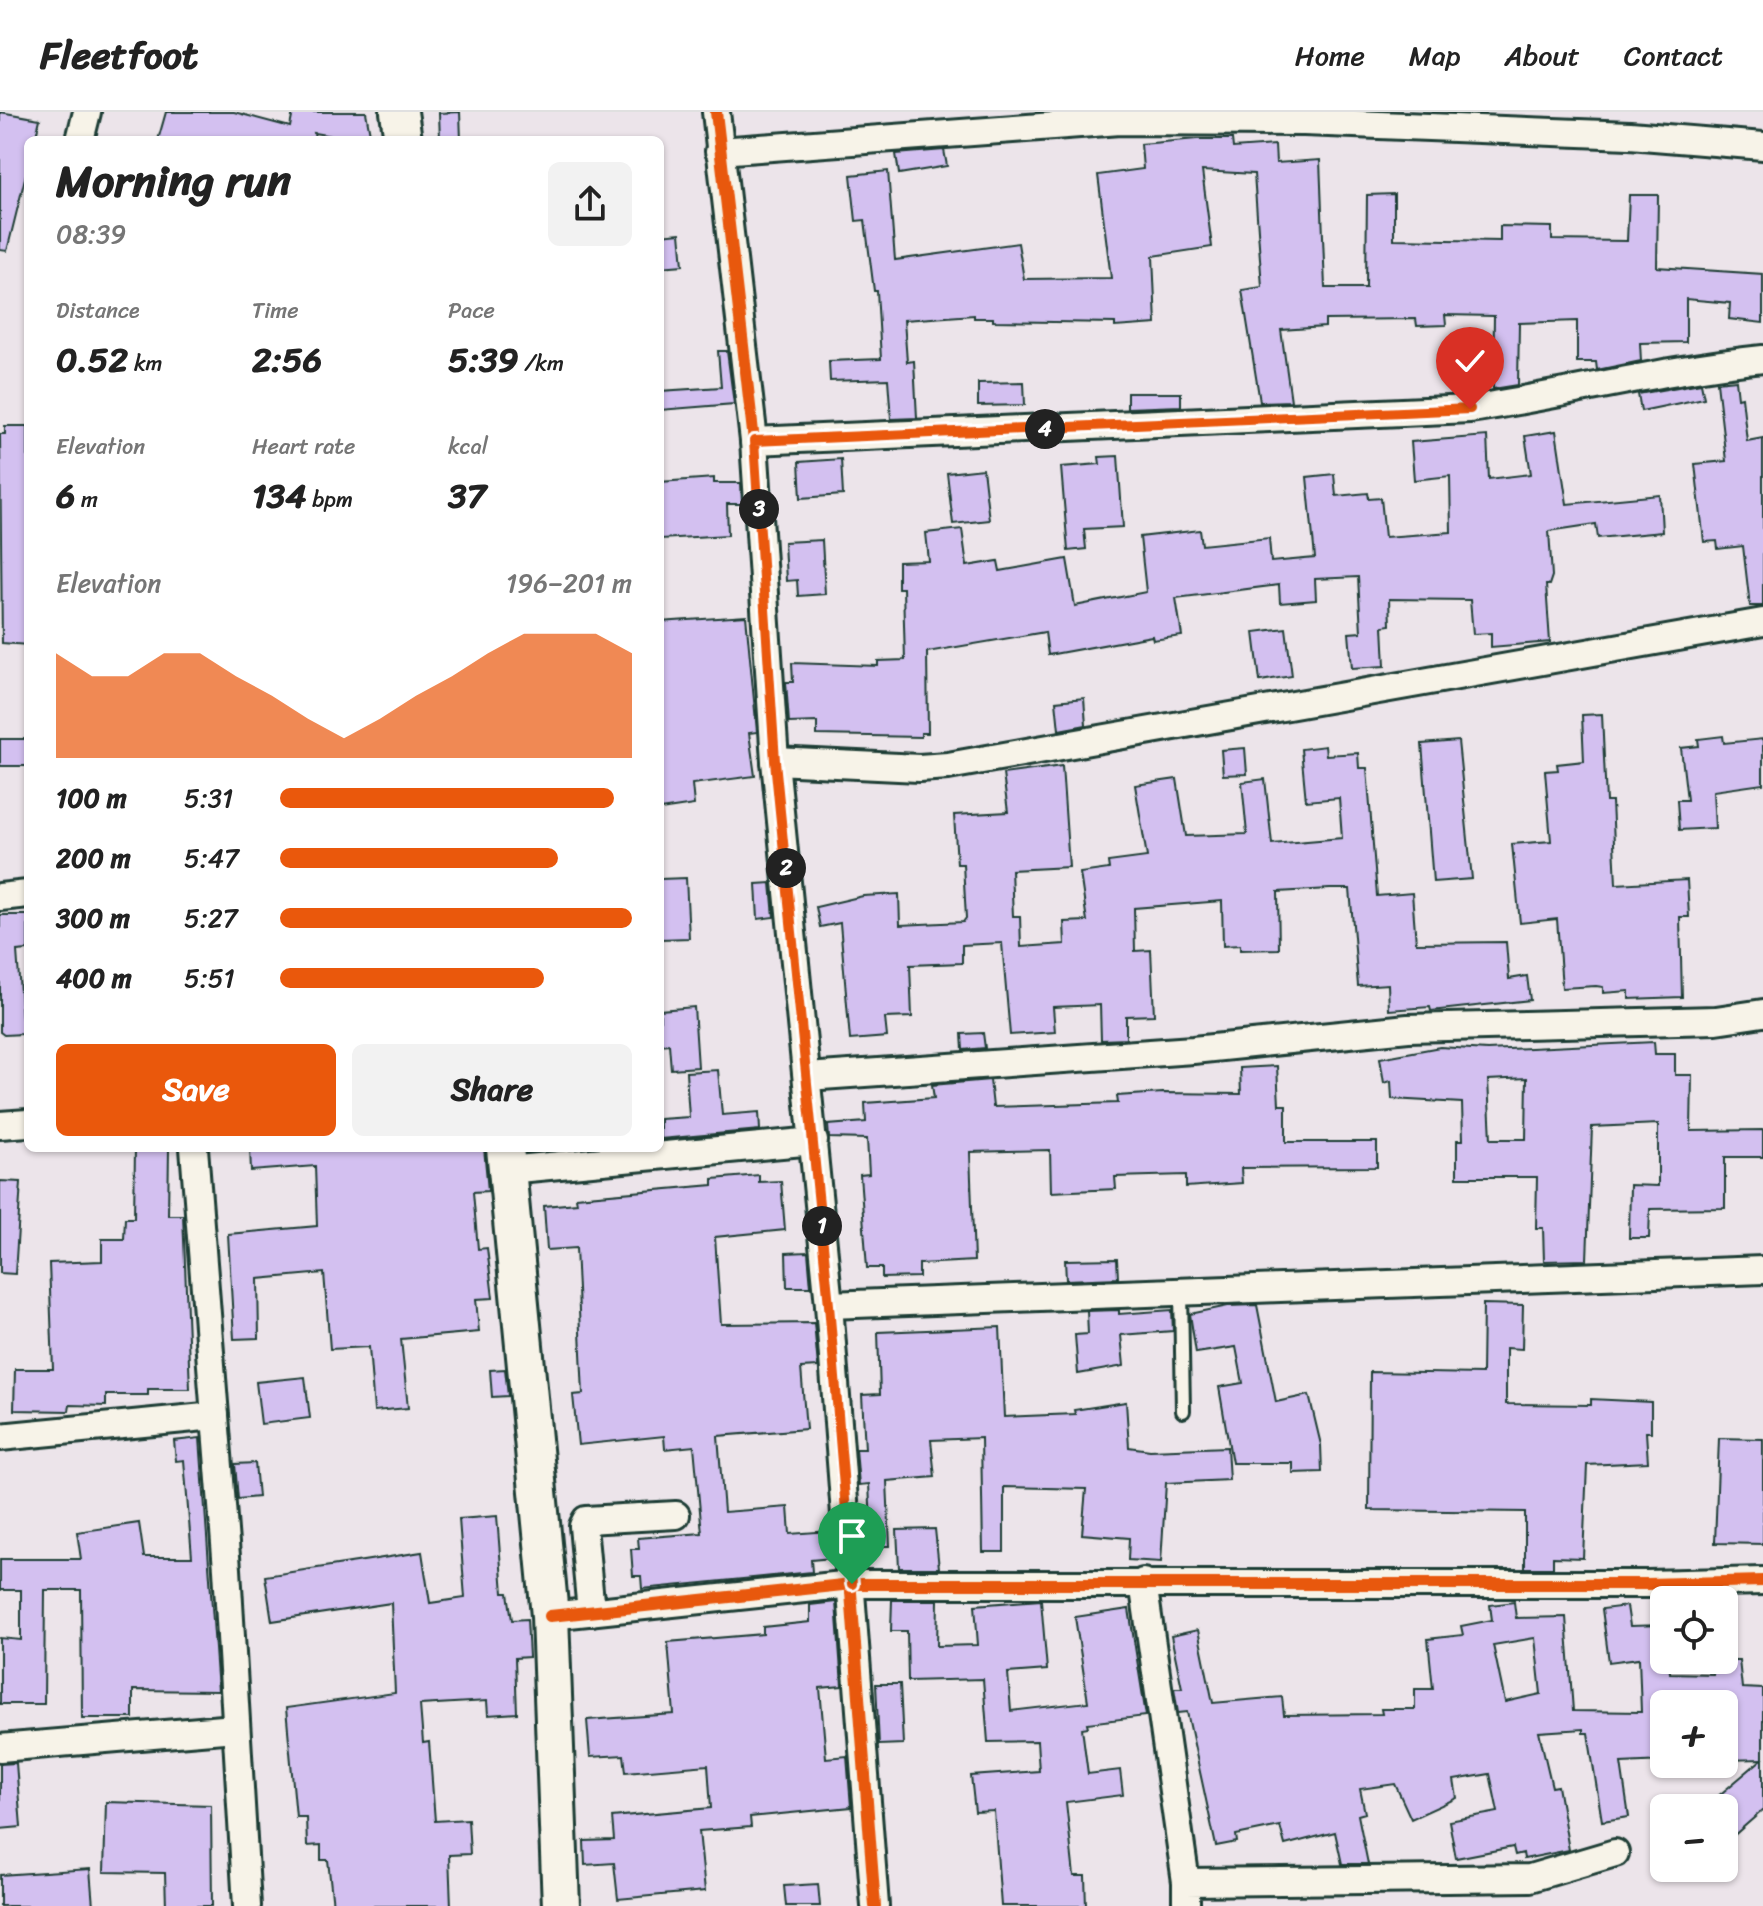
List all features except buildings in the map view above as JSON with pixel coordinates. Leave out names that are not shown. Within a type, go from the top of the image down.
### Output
[{"type":"street","points":[[81,136],[87,112]]},
{"type":"street","points":[[399,112],[402,136]]},
{"type":"street","points":[[716,112],[754,441],[775,761],[829,1305],[875,1906]]},
{"type":"street","points":[[719,151],[1120,121],[1304,122],[1615,134],[1763,146]]},
{"type":"street","points":[[754,441],[1470,409],[1551,397],[1694,366],[1763,359]]},
{"type":"street","points":[[775,761],[919,768],[948,766],[1763,622]]},
{"type":"street","points":[[0,897],[24,894]]},
{"type":"street","points":[[807,1077],[1193,1050],[1408,1028],[1716,1020],[1763,1013]]},
{"type":"street","points":[[0,1125],[24,1123]]},
{"type":"street","points":[[664,1150],[814,1141]]},
{"type":"street","points":[[194,1152],[247,1906]]},
{"type":"street","points":[[561,1906],[550,1616],[506,1159],[626,1152]]},
{"type":"street","points":[[829,1305],[1763,1270]]},
{"type":"street","points":[[0,1437],[215,1416]]},
{"type":"street","points":[[591,1612],[583,1526],[586,1520],[676,1515]]},
{"type":"street","points":[[550,1616],[852,1584],[1647,1584],[1763,1581]]},
{"type":"street","points":[[1143,1582],[1186,1894],[1530,1878],[1615,1853]]},
{"type":"street","points":[[0,1748],[235,1728]]},
{"type":"lane","points":[[1181,1291],[1183,1411]]},
{"type":"cycle path","points":[[716,112],[754,441],[775,761],[829,1305],[875,1906]]},
{"type":"cycle path","points":[[550,1616],[852,1584],[1647,1584],[1763,1581]]},
{"type":"route","points":[[852,1584],[814,1141],[775,761],[754,441],[1470,409]]}]
